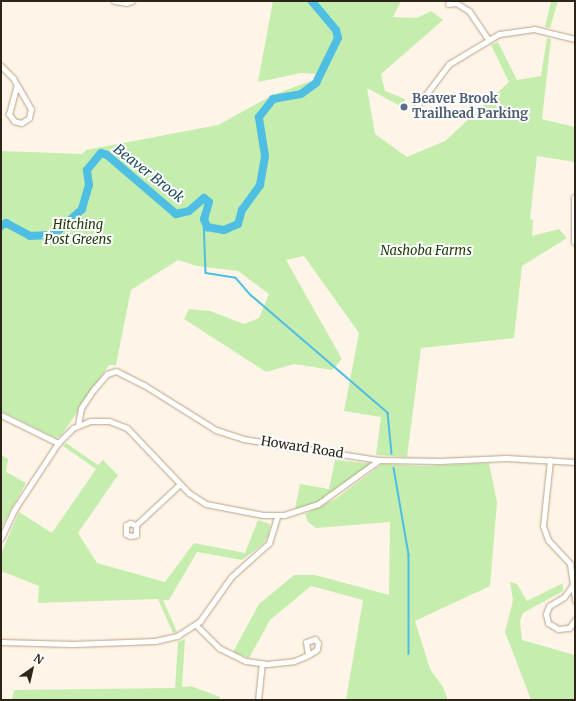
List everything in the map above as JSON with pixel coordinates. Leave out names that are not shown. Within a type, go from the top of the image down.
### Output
[{"type":"main road","points":[[575,198],[575,242]]},
{"type":"street","points":[[114,1],[126,3],[132,1]]},
{"type":"street","points":[[448,4],[456,3],[469,11],[488,39]]},
{"type":"street","points":[[415,109],[450,64],[488,39],[512,30],[528,29],[575,39]]},
{"type":"street","points":[[1,66],[12,75],[31,111],[28,120],[21,123],[14,122],[9,114],[17,85]]},
{"type":"street","name":"Howard Road","points":[[78,425],[81,408],[94,389],[108,374],[116,371],[228,435],[379,460],[440,461],[506,458],[575,462]]},
{"type":"street","points":[[1,415],[58,443]]},
{"type":"street","points":[[1,538],[14,510],[58,443],[78,425],[102,420],[121,425],[137,437],[180,484],[198,499],[214,507],[277,516],[318,504],[379,460]]},
{"type":"street","points":[[550,460],[542,515],[543,526],[548,540],[570,564],[575,601]]},
{"type":"street","points":[[136,525],[180,484]]},
{"type":"street","points":[[1,642],[53,644],[155,641],[177,636],[196,624],[231,577],[269,543],[277,516]]},
{"type":"street","points":[[573,585],[566,595],[549,606],[546,614],[548,623],[558,630],[569,628],[575,620]]},
{"type":"street","points":[[196,624],[216,645],[230,654],[262,664],[288,663],[308,655]]},
{"type":"street","points":[[258,700],[262,664]]},
{"type":"green space","points":[[273,1],[401,1],[393,17],[417,18],[431,11],[443,20],[381,74],[385,91],[405,99],[402,107],[367,88],[375,134],[407,157],[445,141],[509,82],[491,45],[498,42],[517,80],[541,76],[547,38],[551,39],[542,119],[575,127],[575,162],[537,156],[530,219],[533,220],[532,236],[559,229],[567,238],[522,266],[514,338],[421,348],[407,457],[376,455],[381,417],[344,411],[359,333],[304,256],[286,260],[342,359],[332,370],[294,364],[266,372],[184,319],[189,309],[210,311],[244,324],[259,318],[269,294],[238,271],[197,266],[178,260],[131,290],[116,365],[109,365],[61,436],[56,438],[1,411],[1,151],[82,154],[86,150],[218,125],[273,95],[316,79],[318,74],[301,73],[258,82]]},
{"type":"green space","points":[[551,1],[558,1],[550,28],[545,27]]},
{"type":"green space","points":[[66,443],[98,465],[103,460],[118,475],[78,533],[97,563],[165,582],[194,543],[245,553],[258,520],[270,524],[269,535],[263,544],[242,560],[197,552],[169,600],[163,600],[177,632],[173,633],[158,599],[38,603],[39,586],[1,571],[1,554],[19,512],[52,533],[96,469],[63,446]]},
{"type":"green space","points":[[1,455],[8,459],[6,472],[26,483],[1,528]]},
{"type":"green space","points":[[335,460],[375,464],[330,499],[294,514],[300,484],[329,489]]},
{"type":"green space","points":[[489,463],[497,502],[490,586],[415,621],[430,669],[443,687],[448,700],[346,700],[363,600],[311,586],[270,620],[249,658],[233,652],[259,604],[294,575],[315,575],[389,595],[390,522],[316,528],[308,522],[305,514],[337,498],[382,464],[423,466]]},
{"type":"green space","points":[[510,582],[517,584],[527,601],[563,583],[563,591],[523,613],[520,621],[522,640],[575,655],[575,700],[531,700],[505,632],[513,600]]},
{"type":"green space","points":[[185,639],[182,687],[191,686],[220,697],[219,700],[12,700],[14,690],[175,688],[178,642]]},
{"type":"waterway","name":"Beaver Brook","points":[[1,226],[6,223],[30,236],[49,235],[59,230],[82,209],[89,185],[87,170],[101,153],[107,155],[176,214],[189,211],[204,198],[209,202],[204,219],[207,227],[224,230],[238,224],[242,210],[260,185],[265,156],[259,117],[273,99],[301,94],[316,83],[338,38],[336,30],[312,1]]},
{"type":"waterway","points":[[204,219],[206,273],[236,278],[251,295],[388,413],[392,454]]},
{"type":"waterway","points":[[394,468],[409,555],[409,654]]},
{"type":"place","name":"Beaver Brook Trailhead Parking","points":[[404,107]]},
{"type":"park label","name":"Hitching Post Greens","points":[[78,234]]},
{"type":"park label","name":"Nashoba Farms","points":[[426,251]]}]
